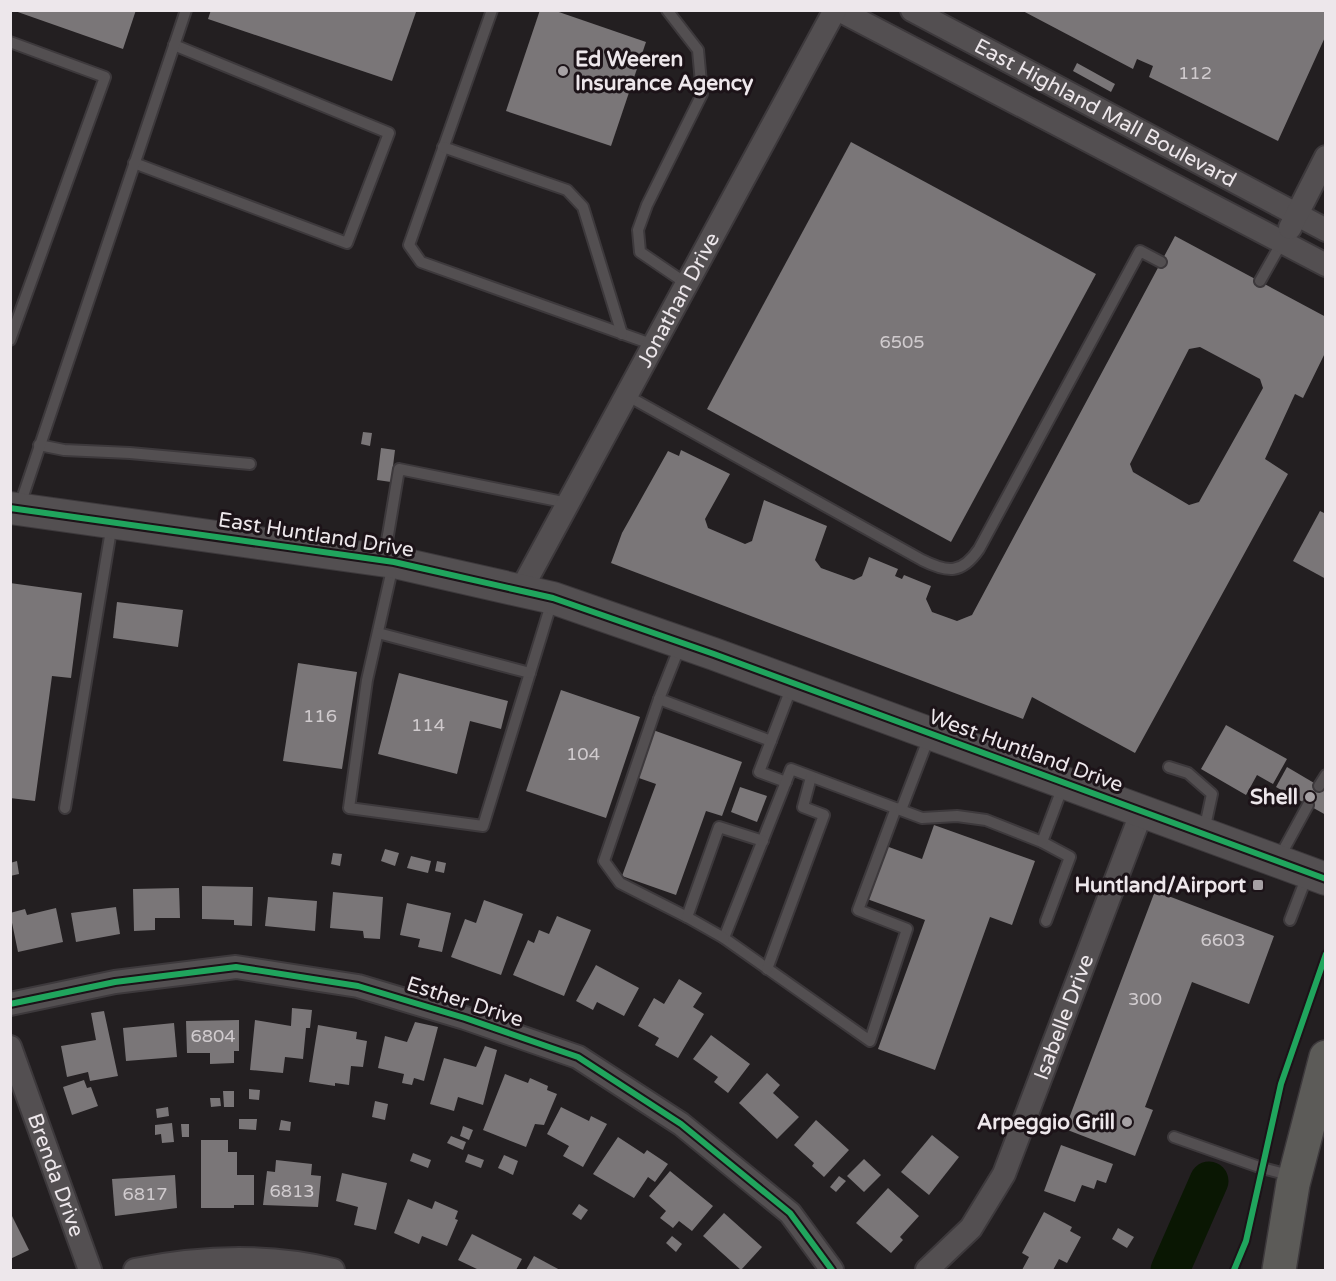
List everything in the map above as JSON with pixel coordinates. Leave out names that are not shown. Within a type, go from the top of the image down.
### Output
[{"type":"main road","points":[[1279,1270],[1295,1176],[1326,1057]]},
{"type":"street","name":"Jonathan Drive","points":[[521,590],[837,10]]},
{"type":"street","name":"East Highland Mall Boulevard","points":[[837,10],[1219,207],[1326,265]]},
{"type":"street","name":"East Highland Mall Boulevard","points":[[912,10],[1326,230]]},
{"type":"street","points":[[1282,242],[1325,161]]},
{"type":"street","name":"East Huntland Drive","points":[[15,509],[389,561],[553,598],[714,654]]},
{"type":"street","name":"West Huntland Drive","points":[[714,654],[1317,876]]},
{"type":"street","name":"Isabelle Drive","points":[[927,1270],[971,1228],[1004,1174],[1142,811]]},
{"type":"street","name":"Esther Drive","points":[[10,1004],[115,982],[236,967],[358,986],[465,1018],[578,1057],[681,1124],[790,1213],[832,1270]]},
{"type":"street","name":"Brenda Drive","points":[[10,1047],[90,1270]]},
{"type":"street","points":[[135,1270],[170,1263],[242,1258],[333,1270]]},
{"type":"lane","points":[[15,509],[39,445],[186,10]]},
{"type":"lane","points":[[492,10],[409,245],[421,262],[654,345]]},
{"type":"lane","points":[[667,10],[698,50],[702,94],[647,205],[638,230],[640,252],[687,284]]},
{"type":"lane","points":[[10,42],[105,77],[10,340]]},
{"type":"lane","points":[[134,163],[347,243],[389,133],[174,45]]},
{"type":"lane","points":[[443,147],[567,190],[583,207],[622,334]]},
{"type":"lane","points":[[1260,281],[1282,242]]},
{"type":"lane","points":[[626,395],[922,560],[938,568],[961,567],[970,562],[979,549],[1140,251],[1161,262]]},
{"type":"lane","points":[[39,445],[64,450],[130,453],[250,464]]},
{"type":"lane","points":[[553,598],[483,826],[349,808],[367,680],[378,633],[389,561],[399,469],[568,503]]},
{"type":"lane","points":[[65,808],[112,521]]},
{"type":"lane","points":[[378,633],[530,674]]},
{"type":"lane","points":[[681,643],[659,699],[604,861],[620,883],[724,938],[870,1041],[907,929],[858,910],[930,733]]},
{"type":"lane","points":[[786,782],[759,772],[793,683]]},
{"type":"lane","points":[[659,699],[771,741]]},
{"type":"lane","points":[[1169,767],[1188,773],[1212,794],[1203,833]]},
{"type":"lane","points":[[724,938],[791,770],[922,818],[957,816],[986,820],[1042,842],[1070,857],[1046,921]]},
{"type":"lane","points":[[1319,786],[1326,775]]},
{"type":"lane","points":[[767,969],[824,815],[803,807],[811,777]]},
{"type":"lane","points":[[1042,842],[1065,782]]},
{"type":"lane","points":[[1277,861],[1308,805]]},
{"type":"lane","points":[[687,917],[719,826],[763,841]]},
{"type":"lane","points":[[1290,920],[1317,876]]},
{"type":"lane","points":[[1174,1137],[1262,1168],[1295,1176]]},
{"type":"building","points":[[12,10],[136,10],[123,49]]},
{"type":"building","points":[[211,10],[410,10],[416,12],[392,81],[208,19]]},
{"type":"building","points":[[540,10],[553,10],[646,42],[611,146],[506,111]]},
{"type":"building","points":[[1021,10],[1326,10],[1326,35],[1278,141],[1149,77],[1153,66],[1137,59],[1133,69]]},
{"type":"building","points":[[1077,63],[1115,84],[1111,92],[1073,71]]},
{"type":"building","points":[[851,142],[1096,274],[951,542],[707,409]]},
{"type":"building","points":[[1175,236],[1326,317],[1326,351],[1303,398],[1295,394],[1265,459],[1288,474],[1135,753],[1032,697],[1023,719],[611,563],[622,533],[668,451],[679,456],[681,450],[730,474],[705,519],[708,528],[745,544],[752,541],[764,500],[827,526],[815,560],[821,568],[854,580],[862,576],[869,557],[898,569],[895,576],[902,579],[904,575],[931,586],[926,599],[932,612],[957,621],[972,615]],"holes":[[[1200,347],[1260,379],[1263,388],[1199,502],[1189,505],[1133,472],[1130,464],[1189,349]]]},
{"type":"building","points":[[363,432],[372,433],[370,446],[361,444]]},
{"type":"building","points":[[381,448],[395,450],[391,482],[377,480]]},
{"type":"building","points":[[1320,511],[1326,514],[1326,579],[1293,561]]},
{"type":"building","points":[[10,583],[82,593],[71,678],[52,676],[35,801],[10,798]]},
{"type":"building","points":[[117,602],[183,610],[178,647],[113,638]]},
{"type":"building","points":[[298,663],[357,672],[342,769],[283,761]]},
{"type":"building","points":[[399,673],[508,701],[501,729],[470,721],[457,774],[378,754]]},
{"type":"building","points":[[561,690],[640,717],[606,818],[526,791]]},
{"type":"building","points":[[1226,725],[1287,759],[1273,784],[1257,775],[1246,795],[1201,769]]},
{"type":"building","points":[[653,730],[742,762],[722,816],[706,811],[676,895],[622,876],[656,784],[636,777]]},
{"type":"building","name":"Shell","points":[[1287,767],[1326,790],[1326,815],[1276,787]]},
{"type":"building","points":[[740,787],[767,796],[757,822],[731,812]]},
{"type":"building","points":[[934,825],[1035,861],[1012,925],[990,917],[935,1070],[878,1049],[925,920],[867,899],[886,846],[922,859]]},
{"type":"building","points":[[385,849],[399,853],[395,866],[381,861]]},
{"type":"building","points":[[333,853],[342,854],[340,866],[331,864]]},
{"type":"building","points":[[411,856],[431,861],[428,873],[407,868]]},
{"type":"building","points":[[17,861],[19,874],[10,876],[10,863]]},
{"type":"building","points":[[437,861],[446,863],[444,873],[435,871]]},
{"type":"building","points":[[202,886],[253,887],[252,926],[234,925],[234,920],[202,919]]},
{"type":"building","points":[[179,888],[180,918],[155,918],[155,930],[134,931],[133,889]]},
{"type":"building","points":[[1155,891],[1274,936],[1249,1004],[1192,982],[1145,1107],[1153,1110],[1135,1156],[1065,1129]]},
{"type":"building","points":[[333,892],[383,897],[380,939],[364,938],[363,931],[330,928]]},
{"type":"building","points":[[268,897],[317,901],[315,931],[265,926]]},
{"type":"building","points":[[484,900],[523,914],[501,975],[451,957],[465,919],[476,923]]},
{"type":"building","points":[[407,903],[451,913],[442,952],[418,947],[420,939],[400,935]]},
{"type":"building","points":[[116,907],[120,934],[76,942],[71,913]]},
{"type":"building","points":[[56,908],[63,942],[18,952],[10,913],[25,909],[27,915]]},
{"type":"building","points":[[557,916],[591,930],[564,996],[513,975],[528,940],[534,943],[539,930],[549,934]]},
{"type":"building","points":[[596,965],[639,988],[624,1016],[597,1002],[593,1010],[576,1001]]},
{"type":"building","points":[[679,979],[702,993],[693,1007],[704,1014],[678,1058],[655,1045],[659,1038],[638,1026],[654,998],[664,1004]]},
{"type":"building","points":[[292,1008],[312,1010],[310,1028],[306,1028],[303,1059],[285,1057],[283,1073],[250,1070],[255,1020],[291,1026]]},
{"type":"building","points":[[104,1011],[118,1076],[90,1081],[88,1072],[67,1077],[61,1046],[96,1040],[91,1013]]},
{"type":"building","points":[[239,1020],[239,1051],[234,1051],[234,1063],[210,1064],[210,1053],[187,1053],[186,1021]]},
{"type":"building","points":[[415,1022],[438,1027],[424,1081],[414,1078],[412,1085],[402,1083],[404,1074],[378,1068],[385,1036],[407,1042]]},
{"type":"building","points":[[174,1023],[177,1057],[126,1061],[123,1028]]},
{"type":"building","points":[[318,1025],[357,1032],[356,1039],[367,1041],[363,1067],[351,1066],[349,1085],[335,1083],[335,1086],[309,1082]]},
{"type":"building","points":[[711,1035],[750,1064],[728,1093],[714,1082],[718,1077],[693,1059]]},
{"type":"building","points":[[485,1046],[497,1050],[483,1105],[458,1097],[454,1111],[430,1104],[444,1058],[476,1067]]},
{"type":"building","points":[[767,1073],[780,1085],[773,1093],[799,1117],[777,1139],[739,1103]]},
{"type":"building","points":[[505,1074],[528,1083],[530,1078],[548,1086],[547,1090],[557,1094],[544,1125],[535,1124],[526,1147],[483,1130]]},
{"type":"building","points":[[84,1080],[87,1088],[91,1087],[98,1106],[72,1115],[63,1087]]},
{"type":"building","points":[[249,1089],[260,1090],[259,1100],[249,1099]]},
{"type":"building","points":[[223,1091],[234,1091],[234,1107],[224,1107]]},
{"type":"building","points":[[210,1098],[220,1098],[221,1106],[211,1107]]},
{"type":"building","points":[[375,1101],[388,1104],[385,1120],[372,1117]]},
{"type":"building","points":[[168,1107],[169,1116],[157,1118],[156,1109]]},
{"type":"building","points":[[561,1107],[589,1121],[591,1116],[607,1124],[583,1167],[563,1156],[569,1146],[547,1134]]},
{"type":"building","points":[[239,1119],[257,1119],[256,1130],[239,1129]]},
{"type":"building","points":[[281,1120],[291,1122],[290,1131],[279,1130]]},
{"type":"building","points":[[816,1120],[849,1150],[824,1177],[812,1166],[814,1163],[794,1145]]},
{"type":"building","points":[[172,1123],[174,1142],[162,1143],[161,1134],[155,1135],[155,1125]]},
{"type":"building","points":[[181,1124],[189,1124],[189,1137],[182,1137]]},
{"type":"building","points":[[463,1126],[473,1130],[469,1140],[460,1136]]},
{"type":"building","points":[[932,1135],[959,1157],[929,1195],[901,1172]]},
{"type":"building","points":[[451,1136],[466,1142],[463,1150],[447,1143]]},
{"type":"building","points":[[618,1137],[644,1154],[647,1150],[668,1164],[655,1182],[648,1177],[634,1198],[593,1174]]},
{"type":"building","points":[[201,1140],[228,1140],[228,1152],[237,1152],[237,1175],[254,1175],[254,1205],[234,1205],[234,1208],[201,1208]]},
{"type":"building","points":[[1061,1145],[1113,1164],[1106,1183],[1097,1180],[1094,1189],[1082,1185],[1075,1202],[1044,1191]]},
{"type":"building","points":[[413,1153],[431,1160],[428,1168],[410,1161]]},
{"type":"building","points":[[468,1154],[484,1160],[481,1168],[465,1162]]},
{"type":"building","points":[[504,1155],[518,1161],[513,1175],[498,1168]]},
{"type":"building","points":[[864,1159],[881,1175],[864,1192],[847,1176]]},
{"type":"building","points":[[276,1160],[312,1164],[311,1175],[321,1176],[318,1207],[263,1205],[267,1171],[275,1172]]},
{"type":"building","points":[[670,1171],[713,1206],[692,1231],[679,1221],[673,1228],[660,1218],[666,1211],[649,1196]]},
{"type":"building","points":[[342,1173],[387,1183],[376,1230],[354,1225],[358,1207],[336,1201]]},
{"type":"building","points":[[175,1175],[177,1208],[115,1216],[112,1179]]},
{"type":"building","points":[[839,1176],[846,1181],[836,1192],[830,1187]]},
{"type":"building","points":[[888,1188],[919,1216],[900,1237],[903,1240],[891,1253],[856,1223]]},
{"type":"building","points":[[408,1199],[432,1209],[435,1201],[458,1211],[455,1219],[458,1220],[447,1246],[422,1236],[419,1244],[394,1233]]},
{"type":"building","points":[[579,1204],[588,1210],[581,1220],[572,1214]]},
{"type":"building","points":[[10,1212],[29,1250],[10,1259]]},
{"type":"building","points":[[1044,1212],[1072,1227],[1070,1231],[1081,1237],[1067,1263],[1059,1259],[1053,1270],[1022,1270],[1029,1257],[1022,1253]]},
{"type":"building","points":[[724,1213],[762,1247],[741,1270],[703,1236]]},
{"type":"building","points":[[1118,1228],[1134,1237],[1127,1248],[1112,1239]]},
{"type":"building","points":[[472,1234],[522,1259],[516,1270],[479,1270],[458,1260]]},
{"type":"building","points":[[672,1236],[682,1244],[676,1252],[666,1243]]},
{"type":"building","points":[[534,1256],[560,1270],[526,1270]]},
{"type":"waterway","points":[[1170,1270],[1209,1181]]},
{"type":"cycle path","points":[[10,508],[394,562],[553,598],[714,654],[1326,879]]},
{"type":"cycle path","points":[[1234,1270],[1246,1241],[1281,1084],[1326,954]]},
{"type":"cycle path","points":[[10,1004],[115,982],[236,967],[358,986],[465,1018],[578,1057],[681,1124],[790,1213],[832,1270]]},
{"type":"place","name":"Ed Weeren Insurance Agency","points":[[563,71]]},
{"type":"place","name":"Shell","points":[[1310,797]]},
{"type":"place","name":"Huntland/Airport","points":[[1258,885]]},
{"type":"place","name":"Arpeggio Grill","points":[[1127,1122]]}]
